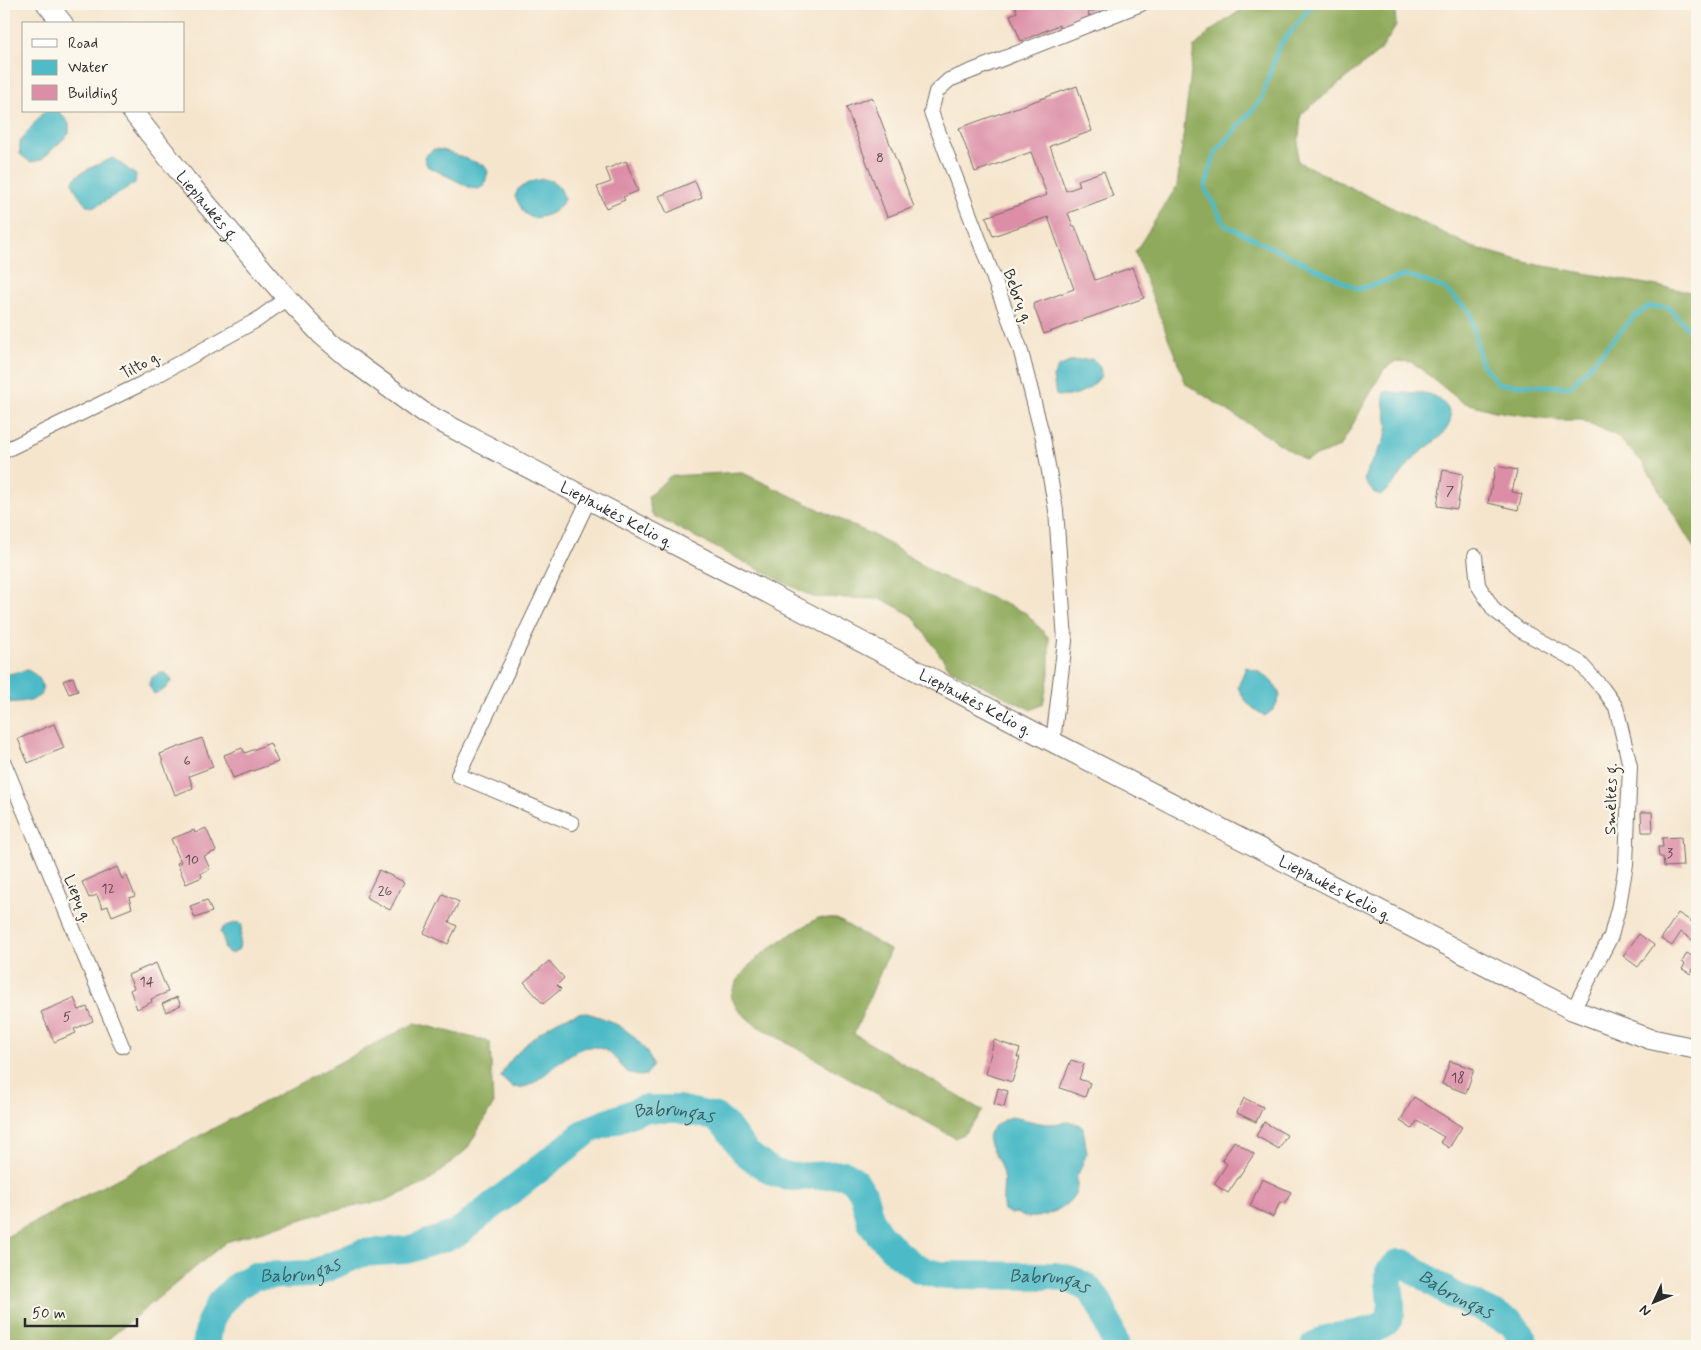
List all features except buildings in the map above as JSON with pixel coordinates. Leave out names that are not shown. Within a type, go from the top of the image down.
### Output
[{"type":"main road","points":[[47,4],[61,22]]},
{"type":"main road","name":"Lieplaukės g.","points":[[133,112],[186,180],[287,298]]},
{"type":"main road","name":"Lieplaukės Kelio g.","points":[[287,298],[321,334],[347,357],[424,412],[1053,742],[1573,1010],[1614,1028],[1650,1039],[1697,1049]]},
{"type":"street","name":"Bebrų g.","points":[[1053,742],[1065,641],[1056,510],[1043,438],[1020,348],[932,112],[936,92],[949,80],[1141,4]]},
{"type":"street","name":"Tilto g.","points":[[4,451],[143,382],[258,320],[287,298]]},
{"type":"street","points":[[572,823],[458,775],[589,499]]},
{"type":"street","name":"Smėltės g.","points":[[1475,556],[1478,585],[1494,610],[1520,630],[1579,662],[1603,689],[1616,707],[1630,766],[1626,864],[1619,905],[1611,936],[1573,1010]]},
{"type":"street","name":"Liepų g.","points":[[4,763],[122,1046]]},
{"type":"green space","points":[[1242,4],[1395,4],[1396,26],[1381,50],[1301,114],[1297,161],[1472,247],[1533,264],[1697,293],[1697,553],[1643,463],[1615,435],[1582,420],[1556,420],[1495,411],[1462,402],[1412,362],[1396,361],[1384,369],[1340,447],[1305,460],[1186,384],[1135,252],[1177,186],[1194,47],[1209,32],[1241,10]]},
{"type":"green space","points":[[741,472],[881,539],[938,575],[1026,613],[1049,638],[1049,675],[1043,704],[1031,710],[950,669],[913,616],[882,599],[813,597],[652,515],[648,497],[670,476]]},
{"type":"green space","points":[[818,918],[837,919],[890,950],[854,1034],[983,1111],[965,1133],[955,1138],[754,1024],[737,1009],[731,996],[736,983],[745,971],[767,950]]},
{"type":"green space","points":[[415,1023],[490,1042],[493,1105],[467,1149],[427,1183],[383,1201],[330,1211],[226,1242],[100,1346],[4,1346],[4,1238]]},
{"type":"water","points":[[43,112],[60,112],[69,124],[69,134],[41,160],[30,162],[20,154],[20,142]]},
{"type":"water","points":[[434,149],[443,150],[485,166],[488,172],[484,186],[478,189],[471,188],[427,166],[424,157]]},
{"type":"water","points":[[113,158],[136,175],[135,183],[92,207],[82,201],[74,188],[73,182],[78,175]]},
{"type":"water","points":[[543,179],[557,185],[564,199],[555,211],[542,217],[532,218],[524,213],[515,197],[518,189],[530,182]]},
{"type":"water","points":[[1091,359],[1100,368],[1101,376],[1097,381],[1075,395],[1056,395],[1053,377],[1058,367],[1072,361]]},
{"type":"water","points":[[1385,392],[1423,393],[1434,396],[1445,405],[1450,417],[1449,424],[1440,437],[1414,458],[1394,483],[1380,495],[1373,492],[1364,480],[1387,431],[1384,398]]},
{"type":"water","points":[[1246,667],[1267,677],[1275,686],[1280,696],[1274,709],[1265,716],[1248,704],[1238,687]]},
{"type":"water","points":[[27,670],[34,674],[41,682],[42,694],[31,701],[4,703],[4,675]]},
{"type":"water","points":[[159,673],[166,673],[172,680],[165,689],[154,694],[149,685],[150,679]]},
{"type":"water","points":[[239,922],[242,925],[239,949],[231,954],[224,949],[224,941],[220,931],[225,926]]},
{"type":"water","points":[[582,1012],[615,1024],[633,1036],[648,1054],[653,1065],[646,1075],[637,1076],[630,1073],[607,1051],[589,1047],[572,1053],[530,1085],[511,1087],[501,1077],[516,1054],[532,1039],[559,1020]]},
{"type":"water","points":[[1010,1117],[1044,1124],[1071,1122],[1083,1128],[1087,1153],[1076,1179],[1077,1188],[1066,1204],[1046,1215],[1025,1217],[1016,1213],[1011,1214],[1004,1210],[1003,1175],[988,1137],[991,1130]]},
{"type":"waterway","points":[[1313,4],[1279,46],[1261,100],[1215,153],[1205,188],[1225,225],[1358,289],[1407,275],[1444,288],[1470,312],[1481,363],[1499,384],[1570,387],[1633,318],[1648,307],[1668,307],[1697,338]]},
{"type":"waterway","name":"Babrungas","points":[[206,1346],[210,1322],[220,1303],[237,1286],[255,1276],[312,1274],[362,1253],[407,1250],[456,1234],[589,1130],[643,1109],[678,1109],[715,1117],[727,1127],[745,1152],[775,1173],[792,1177],[845,1174],[855,1181],[863,1193],[871,1222],[879,1234],[896,1252],[918,1269],[939,1275],[1053,1276],[1069,1279],[1081,1284],[1097,1299],[1116,1346]]},
{"type":"waterway","name":"Babrungas","points":[[1314,1346],[1327,1339],[1365,1332],[1383,1325],[1389,1319],[1391,1311],[1389,1272],[1398,1263],[1404,1263],[1451,1294],[1512,1323],[1523,1339],[1524,1346]]}]
